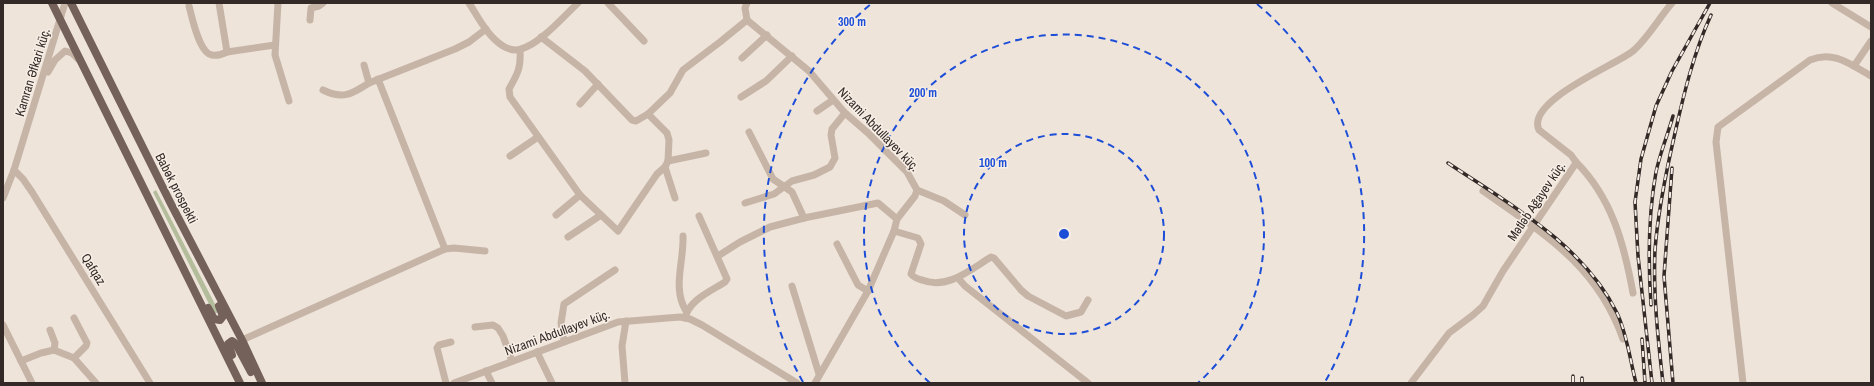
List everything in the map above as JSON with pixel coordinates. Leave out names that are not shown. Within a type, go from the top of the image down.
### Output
[{"type":"main road","points":[[52,3],[240,383]]},
{"type":"main road","name":"Babək prospekti","points":[[71,3],[199,258],[242,340],[262,383]]},
{"type":"main road","points":[[155,212],[170,231],[211,314],[217,320],[220,320],[223,317],[222,313],[207,283],[199,258]]},
{"type":"main road","points":[[246,383],[229,349],[228,344],[230,341],[236,344],[256,383]]},
{"type":"street","name":"Kamran Əfkari küç.","points":[[3,198],[14,170],[42,82],[65,3]]},
{"type":"street","points":[[219,3],[228,52]]},
{"type":"street","points":[[278,3],[275,55],[289,101]]},
{"type":"street","points":[[310,20],[311,8],[319,6],[323,3]]},
{"type":"street","points":[[469,3],[486,29],[504,47],[513,50],[520,50],[541,37],[578,3]]},
{"type":"street","points":[[608,3],[644,41]]},
{"type":"street","points":[[541,37],[574,62],[598,84],[632,120],[636,121],[648,114],[670,93],[683,70],[746,20],[745,8],[747,3]]},
{"type":"street","name":"Mətləb Ağayev küç.","points":[[1411,383],[1449,333],[1483,306],[1533,226],[1576,162],[1571,155],[1539,130],[1538,122],[1540,116],[1556,96],[1632,52],[1672,3]]},
{"type":"street","points":[[1832,3],[1871,27]]},
{"type":"street","points":[[189,6],[201,44],[208,54],[214,56],[228,52],[275,45]]},
{"type":"street","name":"Nizami Abdullayev küç.","points":[[746,20],[792,56],[817,80],[845,113],[868,133],[907,172],[917,190],[915,196],[897,219],[894,231],[868,291],[815,383]]},
{"type":"street","points":[[323,90],[339,96],[357,90],[378,79],[456,49],[486,29]]},
{"type":"street","points":[[742,58],[767,36]]},
{"type":"street","points":[[1854,66],[1871,41]]},
{"type":"street","points":[[520,50],[521,64],[519,72],[509,92],[510,97],[580,194],[618,231],[657,174],[667,164],[706,153]]},
{"type":"street","points":[[42,82],[55,60],[65,51],[75,55],[84,68]]},
{"type":"street","points":[[1743,383],[1716,142],[1718,128],[1810,60],[1825,55],[1835,57],[1871,76]]},
{"type":"street","points":[[741,97],[766,81],[792,56]]},
{"type":"street","points":[[364,65],[369,83]]},
{"type":"street","points":[[378,79],[445,249]]},
{"type":"street","points":[[580,104],[598,84]]},
{"type":"street","points":[[817,111],[833,100]]},
{"type":"street","points":[[746,204],[774,194],[792,181],[830,167],[834,163],[835,158],[830,135],[832,129],[845,113]]},
{"type":"street","points":[[648,114],[667,133],[670,150],[667,164],[675,198]]},
{"type":"street","points":[[749,132],[773,179],[792,192],[804,218]]},
{"type":"street","points":[[510,156],[538,137]]},
{"type":"street","points":[[1576,162],[1588,174],[1612,215],[1626,255],[1633,293]]},
{"type":"street","name":"Qafqaz","points":[[14,170],[23,179],[32,192],[150,383]]},
{"type":"street","points":[[917,190],[944,201],[965,215]]},
{"type":"street","points":[[1483,191],[1564,250],[1591,279],[1605,299],[1615,317],[1623,339]]},
{"type":"street","points":[[556,215],[580,194]]},
{"type":"street","points":[[718,256],[756,233],[804,218],[878,203],[897,219]]},
{"type":"street","points":[[568,237],[601,215]]},
{"type":"street","points":[[685,314],[692,304],[727,281],[718,256],[699,216]]},
{"type":"street","points":[[894,231],[918,238],[920,240],[921,244],[911,270],[913,277],[931,284],[942,283],[958,278],[991,257],[994,258],[1021,290],[1028,296],[1066,316],[1080,312],[1088,300]]},
{"type":"street","points":[[683,236],[684,250],[679,282],[680,297],[685,314]]},
{"type":"street","points":[[837,244],[858,285],[868,291]]},
{"type":"street","points":[[242,340],[445,249],[454,248],[485,251]]},
{"type":"street","points":[[564,341],[561,323],[564,304],[615,270]]},
{"type":"street","points":[[958,278],[965,286],[1088,383]]},
{"type":"street","points":[[792,286],[819,374]]},
{"type":"street","name":"Nizami Abdullayev küç.","points":[[454,383],[608,325],[626,321],[685,314],[797,383]]},
{"type":"street","points":[[74,318],[87,343],[86,346],[74,358]]},
{"type":"street","points":[[625,383],[622,346],[626,321]]},
{"type":"street","points":[[3,325],[32,383]]},
{"type":"street","points":[[475,327],[493,325],[498,328],[512,361]]},
{"type":"street","points":[[50,330],[55,343],[54,350]]},
{"type":"street","points":[[446,383],[437,348],[439,345],[451,342]]},
{"type":"street","points":[[22,361],[41,352],[54,350],[74,358],[96,383]]},
{"type":"street","points":[[537,352],[552,383]]},
{"type":"street","points":[[486,371],[492,383]]},
{"type":"green space","points":[[156,190],[217,308],[217,313],[212,310],[153,192]]},
{"type":"railway","points":[[1652,383],[1638,256],[1635,202],[1641,159],[1656,106],[1672,71],[1710,3]]},
{"type":"railway","points":[[1663,383],[1655,300],[1655,250],[1658,220],[1668,162],[1678,118],[1699,43],[1711,15]]},
{"type":"railway","points":[[1651,305],[1649,272],[1651,205],[1656,172],[1673,116]]},
{"type":"railway","points":[[1448,163],[1519,210],[1543,228],[1565,246],[1585,266],[1602,288],[1617,313],[1626,338],[1636,383]]},
{"type":"railway","points":[[1672,168],[1664,276],[1673,383]]},
{"type":"railway","points":[[1642,339],[1645,383]]},
{"type":"railway","points":[[1573,376],[1573,383]]},
{"type":"railway","points":[[1582,378],[1582,383]]}]
